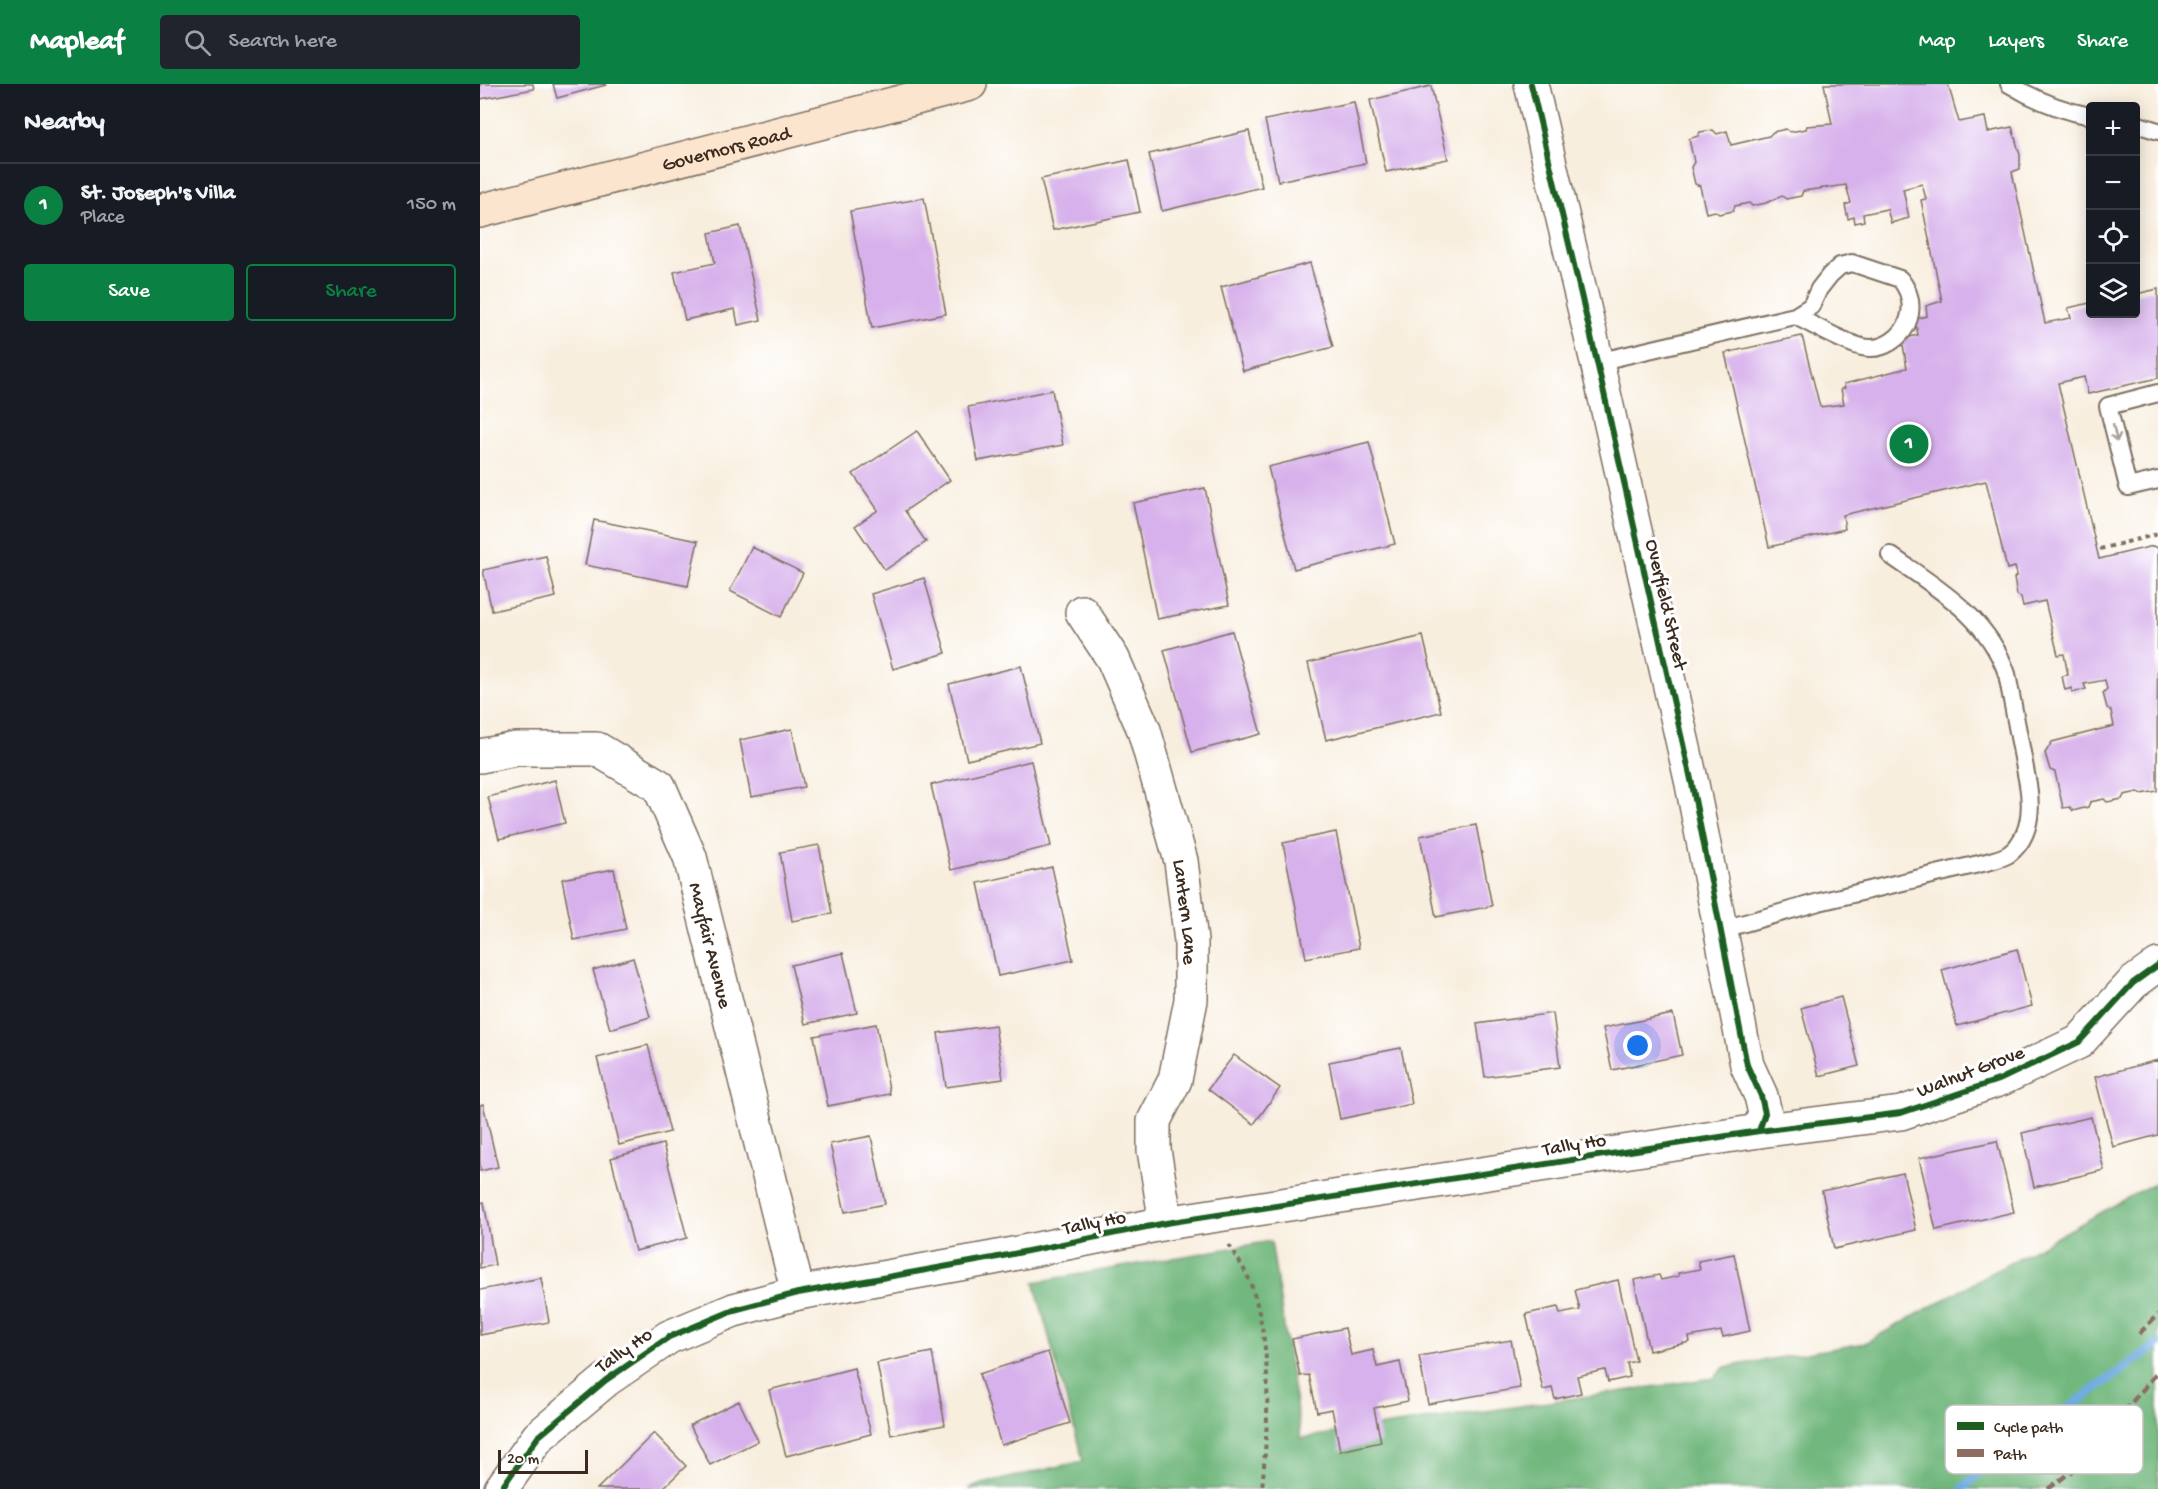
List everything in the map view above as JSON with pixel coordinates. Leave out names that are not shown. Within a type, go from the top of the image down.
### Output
[{"type":"main road","name":"Governors Road","points":[[480,211],[970,84]]},
{"type":"street","name":"Overfield Street","points":[[1531,84],[1597,362],[1692,784],[1747,1065],[1761,1096],[1765,1113],[1759,1131]]},
{"type":"street","name":"Lantern Lane","points":[[1082,612],[1113,659],[1144,730],[1181,861],[1191,941],[1191,1000],[1175,1080],[1154,1121],[1154,1150],[1166,1223]]},
{"type":"street","name":"Mayfair Avenue","points":[[480,756],[516,749],[597,749],[658,786],[690,857],[798,1293]]},
{"type":"street","name":"Walnut Grove","points":[[1759,1131],[1901,1113],[2001,1079],[2079,1042],[2133,983],[2158,965]]},
{"type":"street","name":"Tally Ho","points":[[501,1489],[538,1437],[606,1380],[669,1336],[734,1310],[798,1293],[1166,1223],[1759,1131]]},
{"type":"lane","points":[[2008,84],[2036,100],[2086,115]]},
{"type":"lane","points":[[2140,125],[2158,131]]},
{"type":"lane","points":[[1597,362],[1795,316],[1811,306],[1819,288],[1830,275],[1840,266],[1852,263],[1899,279],[1907,290],[1911,302],[1910,315],[1902,333],[1886,345],[1874,348],[1861,347],[1795,316]]},
{"type":"lane","points":[[2158,393],[2108,406],[2128,487],[2158,480]]},
{"type":"lane","points":[[1720,930],[1819,902],[1987,862],[2008,855],[2026,832],[2030,801],[2028,784],[2007,674],[2002,659],[1989,638],[1958,602],[1890,555]]},
{"type":"path","points":[[2100,549],[2158,534]]},
{"type":"path","points":[[1204,1217],[1226,1239],[1250,1280],[1263,1335],[1267,1424],[1262,1489]]},
{"type":"green space","points":[[2158,1181],[2158,1489],[968,1489],[1083,1461],[1034,1282],[1271,1241],[1301,1438],[1714,1378],[1725,1367],[1865,1343]]},
{"type":"building","points":[[480,84],[533,84],[534,89],[480,99]]},
{"type":"building","points":[[553,84],[606,84],[606,85],[557,98]]},
{"type":"building","points":[[1824,84],[1948,84],[1959,122],[1985,117],[1988,132],[2012,127],[2020,155],[2020,169],[2012,172],[2045,323],[2071,318],[2068,308],[2086,304],[2086,318],[2140,318],[2140,293],[2158,289],[2158,378],[2088,394],[2084,377],[2058,383],[2099,559],[2153,546],[2158,548],[2157,791],[2124,795],[2122,799],[2107,802],[2104,799],[2090,802],[2088,807],[2073,811],[2070,807],[2063,808],[2055,772],[2050,770],[2045,753],[2052,742],[2114,726],[2111,711],[2107,708],[2103,693],[2107,689],[2105,680],[2084,684],[2086,689],[2072,693],[2072,688],[2065,690],[2062,676],[2068,675],[2064,654],[2058,655],[2045,601],[2023,606],[2021,597],[2017,595],[2015,567],[2007,569],[1986,481],[1843,515],[1845,529],[1769,547],[1725,353],[1802,336],[1820,407],[1844,404],[1841,389],[1845,388],[1844,384],[1907,368],[1902,339],[1918,335],[1915,319],[1927,316],[1926,306],[1942,301],[1921,200],[1926,199],[1922,184],[1903,189],[1909,218],[1891,223],[1887,209],[1863,214],[1864,221],[1855,223],[1854,217],[1848,219],[1845,205],[1851,203],[1846,185],[1803,191],[1801,196],[1786,199],[1782,196],[1752,206],[1749,203],[1735,206],[1733,211],[1719,214],[1715,211],[1706,213],[1700,186],[1695,184],[1691,167],[1694,162],[1689,139],[1698,136],[1700,132],[1713,130],[1717,134],[1727,131],[1731,145],[1769,136],[1773,132],[1786,129],[1790,132],[1806,129],[1807,126],[1832,124]]},
{"type":"building","points":[[1431,86],[1448,159],[1386,172],[1370,100]]},
{"type":"building","points":[[1354,102],[1366,163],[1278,181],[1265,120]]},
{"type":"building","points":[[1249,131],[1262,187],[1162,211],[1149,154]]},
{"type":"building","points":[[1129,160],[1140,212],[1053,230],[1041,179]]},
{"type":"building","points":[[924,198],[946,314],[872,328],[850,211]]},
{"type":"building","points":[[740,226],[761,320],[738,325],[735,309],[685,320],[674,272],[715,263],[709,233]]},
{"type":"building","points":[[1310,263],[1333,347],[1243,371],[1221,287]]},
{"type":"building","points":[[1052,390],[1063,445],[978,461],[968,407]]},
{"type":"building","points":[[917,431],[950,480],[905,511],[926,542],[885,570],[855,526],[878,510],[853,474]]},
{"type":"building","points":[[1369,442],[1395,544],[1294,569],[1268,467]]},
{"type":"building","points":[[1205,488],[1229,605],[1157,619],[1133,503]]},
{"type":"building","points":[[594,520],[698,541],[688,586],[585,565]]},
{"type":"building","points":[[752,547],[803,573],[781,617],[730,591]]},
{"type":"building","points":[[546,556],[556,597],[492,611],[483,570]]},
{"type":"building","points":[[924,578],[946,653],[893,669],[871,594]]},
{"type":"building","points":[[1232,631],[1261,734],[1192,752],[1164,650]]},
{"type":"building","points":[[1423,636],[1441,712],[1326,740],[1308,663]]},
{"type":"building","points":[[1021,666],[1040,743],[967,760],[949,684]]},
{"type":"building","points":[[792,729],[804,787],[751,797],[740,740]]},
{"type":"building","points":[[1031,761],[1051,846],[951,870],[931,785]]},
{"type":"building","points":[[555,780],[565,823],[499,839],[488,797]]},
{"type":"building","points":[[1476,825],[1492,906],[1436,917],[1420,836]]},
{"type":"building","points":[[1336,832],[1359,948],[1306,958],[1283,843]]},
{"type":"building","points":[[819,845],[832,914],[792,921],[780,852]]},
{"type":"building","points":[[1052,867],[1073,960],[998,976],[978,883]]},
{"type":"building","points":[[614,869],[626,929],[574,940],[562,879]]},
{"type":"building","points":[[2017,949],[2032,1006],[1957,1026],[1942,970]]},
{"type":"building","points":[[843,953],[857,1013],[805,1024],[791,965]]},
{"type":"building","points":[[633,958],[650,1017],[610,1029],[593,970]]},
{"type":"building","points":[[1841,997],[1859,1066],[1819,1076],[1801,1008]]},
{"type":"building","points":[[1553,1013],[1560,1067],[1485,1077],[1477,1024]]},
{"type":"building","points":[[1673,1014],[1682,1055],[1612,1070],[1603,1028]]},
{"type":"building","points":[[876,1024],[890,1094],[828,1106],[814,1036]]},
{"type":"building","points":[[995,1025],[1003,1079],[946,1087],[938,1033]]},
{"type":"building","points":[[648,1045],[670,1132],[619,1145],[597,1058]]},
{"type":"building","points":[[1401,1048],[1412,1104],[1340,1119],[1329,1062]]},
{"type":"building","points":[[1234,1055],[1280,1088],[1254,1124],[1208,1089]]},
{"type":"building","points":[[2158,1060],[2158,1135],[2113,1147],[2095,1077]]},
{"type":"building","points":[[483,1104],[498,1167],[480,1171],[480,1105]]},
{"type":"building","points":[[2091,1117],[2104,1170],[2034,1187],[2022,1133]]},
{"type":"building","points":[[871,1136],[885,1204],[845,1212],[830,1144]]},
{"type":"building","points":[[1997,1141],[2014,1212],[1936,1230],[1919,1158]]},
{"type":"building","points":[[663,1144],[687,1238],[635,1251],[611,1158]]},
{"type":"building","points":[[1903,1173],[1916,1230],[1834,1249],[1822,1191]]},
{"type":"building","points":[[484,1202],[495,1265],[480,1268],[480,1203]]},
{"type":"building","points":[[1734,1254],[1750,1331],[1723,1337],[1721,1331],[1689,1337],[1690,1342],[1649,1351],[1634,1280],[1659,1275],[1661,1280],[1679,1276],[1678,1273],[1700,1269],[1698,1261]]},
{"type":"building","points":[[541,1278],[549,1322],[480,1335],[480,1290]]},
{"type":"building","points":[[1618,1280],[1636,1361],[1627,1363],[1630,1377],[1608,1382],[1605,1370],[1577,1376],[1581,1393],[1555,1399],[1552,1388],[1543,1390],[1526,1314],[1558,1307],[1560,1314],[1580,1310],[1575,1290]]},
{"type":"building","points":[[1345,1328],[1351,1355],[1373,1350],[1377,1367],[1400,1362],[1408,1401],[1374,1408],[1381,1442],[1340,1451],[1332,1409],[1317,1412],[1309,1375],[1300,1376],[1292,1339]]},
{"type":"building","points":[[1511,1340],[1520,1388],[1428,1404],[1419,1356]]},
{"type":"building","points":[[932,1352],[945,1425],[891,1435],[877,1363]]},
{"type":"building","points":[[1048,1352],[1070,1423],[1001,1445],[979,1374]]},
{"type":"building","points":[[854,1368],[871,1434],[786,1456],[769,1390]]},
{"type":"building","points":[[739,1401],[758,1441],[710,1465],[690,1425]]},
{"type":"building","points":[[654,1433],[686,1466],[662,1489],[597,1489]]},
{"type":"waterway","points":[[2073,1405],[2158,1344]]},
{"type":"waterway","points":[[1963,1489],[1978,1474]]},
{"type":"marked path","points":[[2139,1334],[2158,1314]]},
{"type":"marked path","points":[[2129,1405],[2158,1372]]},
{"type":"marked path","points":[[2048,1489],[2068,1474]]},
{"type":"cycle path","points":[[1531,84],[1597,362],[1692,784],[1747,1065],[1761,1096],[1765,1113],[1759,1131]]},
{"type":"cycle path","points":[[501,1489],[538,1437],[606,1380],[669,1337],[734,1310],[798,1293],[993,1258],[1166,1223],[1759,1131],[1901,1113],[2001,1079],[2079,1042],[2133,983],[2158,965]]},
{"type":"place","name":"St. Joseph's Villa","points":[[1909,444]]}]
